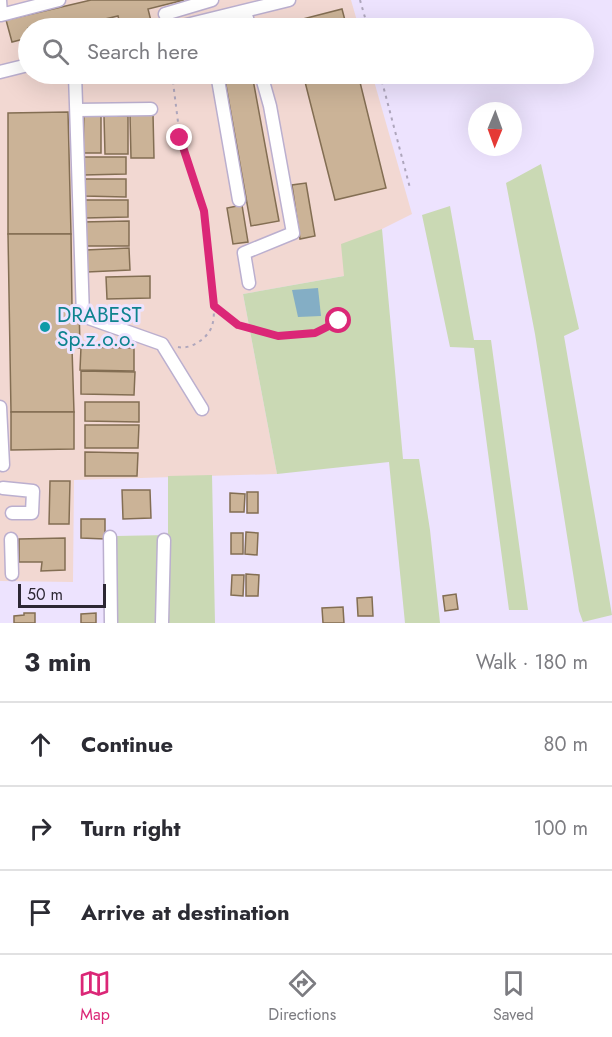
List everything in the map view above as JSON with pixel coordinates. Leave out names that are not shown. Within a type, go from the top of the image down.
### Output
[{"type":"street","points":[[0,0],[1,15],[59,0]]},
{"type":"street","points":[[165,14],[212,0]]},
{"type":"street","points":[[227,18],[289,0]]},
{"type":"street","points":[[245,12],[246,18]]},
{"type":"street","points":[[0,72],[18,68]]},
{"type":"street","points":[[76,84],[83,316],[162,344],[202,409]]},
{"type":"street","points":[[219,84],[239,200]]},
{"type":"street","points":[[249,284],[244,253],[293,233],[270,106],[264,84]]},
{"type":"street","points":[[77,110],[151,110]]},
{"type":"street","points":[[0,407],[3,465]]},
{"type":"street","points":[[3,488],[33,491],[32,513],[12,513]]},
{"type":"street","points":[[110,537],[111,623]]},
{"type":"street","points":[[11,539],[12,574]]},
{"type":"street","points":[[162,623],[164,540]]},
{"type":"path","points":[[360,0],[365,18]]},
{"type":"path","points":[[162,344],[185,348],[201,341],[212,326],[214,306],[204,211],[180,138],[173,84]]},
{"type":"path","points":[[383,84],[410,188]]},
{"type":"path","points":[[214,306],[238,325],[278,336],[315,333],[339,321]]},
{"type":"shaded area","points":[[0,0],[351,0],[356,18],[18,18],[18,84],[375,84],[412,214],[382,229],[344,276],[243,294],[277,474],[74,480],[73,582],[0,581]]},
{"type":"green space","points":[[541,164],[579,329],[564,336],[612,615],[583,622],[579,611],[535,334],[506,183]]},
{"type":"green space","points":[[450,206],[474,340],[491,340],[528,610],[509,610],[474,348],[450,347],[422,215]]},
{"type":"green space","points":[[382,229],[403,459],[419,459],[430,530],[440,623],[405,623],[389,462],[277,474],[243,294],[344,276],[341,244]]},
{"type":"green space","points":[[212,475],[215,623],[116,623],[116,536],[168,535],[168,476]]},
{"type":"water","points":[[318,288],[321,316],[298,317],[292,290]]},
{"type":"building","points":[[91,0],[184,0],[148,9],[150,18],[118,18],[118,16],[110,18],[18,18],[18,40],[12,42],[6,20]]},
{"type":"building","points":[[342,9],[344,18],[307,18]]},
{"type":"building","points":[[226,84],[254,84],[279,221],[251,226]]},
{"type":"building","points":[[306,84],[360,84],[386,188],[335,200]]},
{"type":"building","points":[[84,111],[101,112],[101,153],[83,153]]},
{"type":"building","points":[[68,112],[71,234],[8,234],[8,113]]},
{"type":"building","points":[[130,114],[153,114],[154,158],[131,158]]},
{"type":"building","points":[[104,116],[128,116],[128,154],[105,154]]},
{"type":"building","points":[[83,157],[126,157],[126,174],[83,175]]},
{"type":"building","points":[[84,179],[126,179],[126,197],[84,196]]},
{"type":"building","points":[[306,183],[315,236],[300,239],[292,185]]},
{"type":"building","points":[[85,200],[128,200],[128,217],[85,218]]},
{"type":"building","points":[[242,205],[248,242],[233,244],[227,208]]},
{"type":"building","points":[[129,221],[129,246],[82,246],[82,222]]},
{"type":"building","name":"DRABEST Sp.z.o.o.","points":[[8,234],[71,234],[72,306],[79,306],[80,348],[72,348],[74,412],[11,412]]},
{"type":"building","points":[[129,248],[130,270],[87,272],[86,250]]},
{"type":"building","points":[[150,276],[150,298],[107,299],[106,277]]},
{"type":"building","points":[[81,347],[134,348],[134,371],[80,370]]},
{"type":"building","points":[[81,371],[135,372],[134,395],[81,394]]},
{"type":"building","points":[[85,402],[139,402],[139,422],[85,421]]},
{"type":"building","points":[[11,412],[74,412],[74,449],[11,450]]},
{"type":"building","points":[[85,425],[139,425],[138,448],[85,448]]},
{"type":"building","points":[[85,452],[138,453],[137,476],[85,476]]},
{"type":"building","points":[[50,481],[70,481],[69,524],[49,524]]},
{"type":"building","points":[[122,490],[150,490],[151,518],[123,519]]},
{"type":"building","points":[[247,492],[258,492],[258,513],[247,513]]},
{"type":"building","points":[[230,493],[245,494],[244,512],[230,512]]},
{"type":"building","points":[[81,519],[105,519],[105,539],[81,538]]},
{"type":"building","points":[[246,532],[258,533],[257,555],[245,554]]},
{"type":"building","points":[[231,533],[243,533],[243,554],[231,554]]},
{"type":"building","points":[[65,538],[65,570],[41,571],[42,562],[19,562],[19,539]]},
{"type":"building","points":[[246,574],[259,575],[258,596],[246,596]]},
{"type":"building","points":[[232,575],[244,575],[243,596],[231,595]]},
{"type":"building","points":[[456,594],[458,609],[445,611],[443,596]]},
{"type":"building","points":[[372,597],[373,616],[358,616],[357,598]]},
{"type":"building","points":[[343,607],[344,623],[323,623],[322,608]]},
{"type":"building","points":[[24,613],[35,613],[35,623],[14,623],[14,616],[24,615]]},
{"type":"building","points":[[96,613],[96,623],[81,623],[81,614]]},
{"type":"place","name":"DRABEST Sp.z.o.o.","points":[[45,327]]},
{"type":"route","points":[[180,138],[204,211],[214,306],[238,325],[278,336],[315,333],[339,321]]}]
